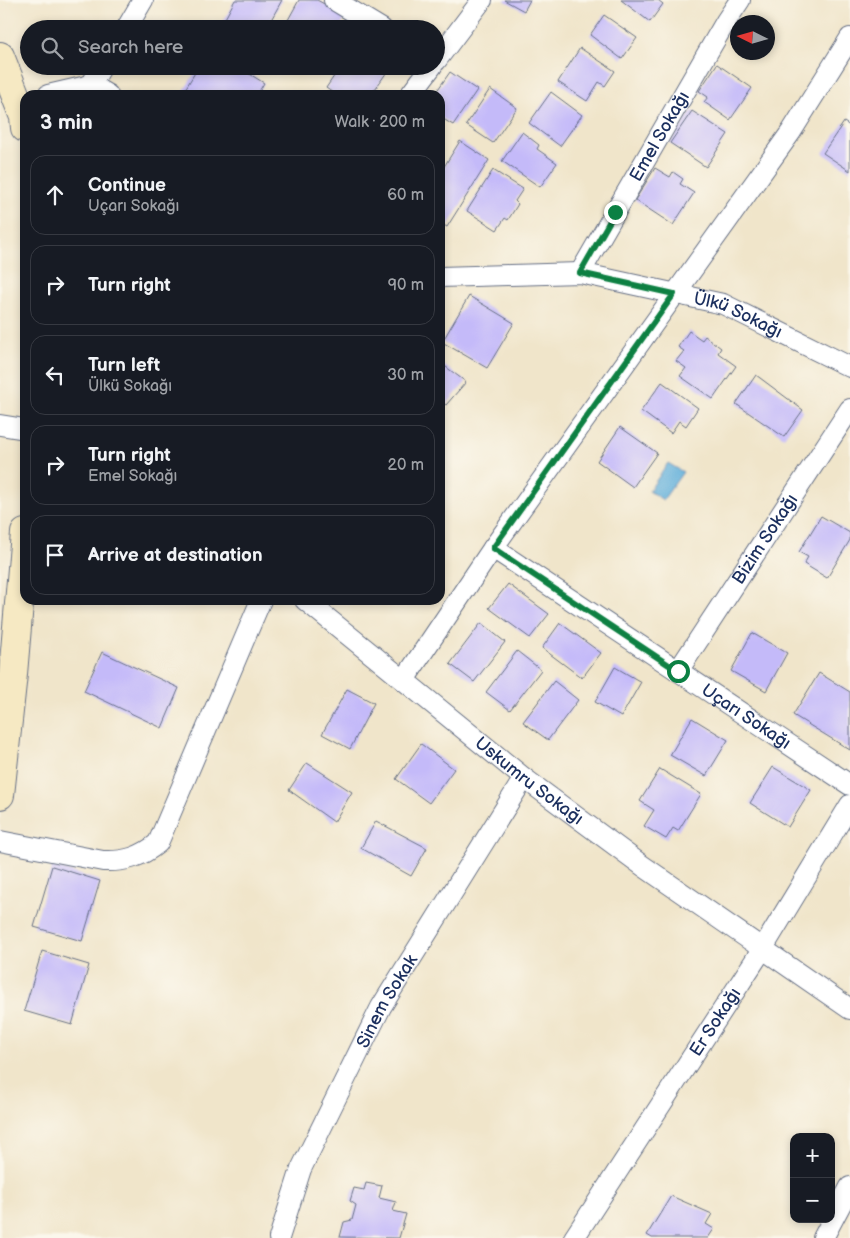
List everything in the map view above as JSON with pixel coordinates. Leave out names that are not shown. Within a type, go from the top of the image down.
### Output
[{"type":"main road","points":[[0,56],[20,99]]},
{"type":"main road","points":[[0,795],[6,673],[20,570]]},
{"type":"street","points":[[131,20],[143,0]]},
{"type":"street","points":[[334,0],[367,20]]},
{"type":"street","points":[[445,49],[482,0]]},
{"type":"street","name":"Emel Sokağı","points":[[580,273],[740,0]]},
{"type":"street","points":[[404,680],[493,548],[790,132],[850,38]]},
{"type":"street","points":[[99,90],[101,75]]},
{"type":"street","points":[[414,90],[425,75]]},
{"type":"street","name":"Ülkü Sokağı","points":[[445,278],[580,273],[722,304],[850,367]]},
{"type":"street","name":"Bizim Sokağı","points":[[678,671],[850,409]]},
{"type":"street","points":[[0,425],[20,428]]},
{"type":"street","name":"Uçarı Sokağı","points":[[493,548],[850,785]]},
{"type":"street","points":[[0,841],[114,862],[136,857],[158,843],[259,605]]},
{"type":"street","name":"Uskumru Sokağı","points":[[310,605],[524,778],[643,866],[850,1009]]},
{"type":"street","name":"Sinem Sokak","points":[[279,1238],[301,1169],[381,1007],[524,778]]},
{"type":"street","name":"Er Sokağı","points":[[574,1238],[848,814]]},
{"type":"street","points":[[823,1238],[850,1187]]},
{"type":"water","points":[[668,463],[683,472],[663,500],[649,491]]},
{"type":"building","points":[[235,0],[282,0],[271,20],[224,20]]},
{"type":"building","points":[[299,0],[317,0],[346,16],[344,20],[288,20]]},
{"type":"building","points":[[504,0],[530,0],[524,11]]},
{"type":"building","points":[[621,0],[658,0],[663,4],[650,22]]},
{"type":"building","points":[[604,15],[637,38],[622,59],[590,35]]},
{"type":"building","points":[[580,48],[615,71],[605,86],[599,82],[587,101],[558,82]]},
{"type":"building","points":[[717,64],[752,88],[730,120],[704,102],[708,97],[699,91]]},
{"type":"building","points":[[450,72],[477,90],[453,125],[445,120],[445,90],[437,90]]},
{"type":"building","points":[[194,75],[251,75],[264,83],[260,90],[185,90]]},
{"type":"building","points":[[335,75],[385,75],[374,90],[329,90],[326,88]]},
{"type":"building","points":[[490,89],[517,108],[493,143],[466,125]]},
{"type":"building","points":[[551,92],[582,115],[560,146],[529,123]]},
{"type":"building","points":[[692,111],[728,134],[706,167],[670,143]]},
{"type":"building","points":[[844,122],[850,126],[850,171],[823,153]]},
{"type":"building","points":[[522,132],[539,145],[537,149],[557,163],[540,187],[502,161]]},
{"type":"building","points":[[460,141],[489,160],[447,227],[445,226],[445,165]]},
{"type":"building","points":[[655,168],[670,177],[673,172],[683,179],[680,184],[694,193],[673,225],[635,200]]},
{"type":"building","points":[[493,170],[523,189],[515,201],[518,204],[508,220],[505,218],[497,230],[467,211]]},
{"type":"building","points":[[469,296],[514,323],[487,368],[445,344],[445,337]]},
{"type":"building","points":[[689,331],[702,340],[705,336],[721,348],[718,353],[736,366],[713,399],[680,376],[686,368],[676,361],[684,351],[678,347]]},
{"type":"building","points":[[445,366],[466,382],[445,404]]},
{"type":"building","points":[[756,375],[803,410],[784,437],[736,404]]},
{"type":"building","points":[[662,382],[698,408],[686,426],[679,421],[671,433],[641,411]]},
{"type":"building","points":[[620,427],[657,453],[633,487],[597,461]]},
{"type":"building","points":[[821,516],[850,533],[850,540],[827,578],[804,564],[808,557],[799,552]]},
{"type":"building","points":[[508,584],[549,614],[530,638],[489,608]]},
{"type":"building","points":[[481,623],[505,642],[474,682],[450,664]]},
{"type":"building","points":[[560,623],[601,653],[582,678],[542,648]]},
{"type":"building","points":[[752,633],[787,653],[766,691],[731,671]]},
{"type":"building","points":[[517,651],[541,670],[510,710],[486,692]]},
{"type":"building","points":[[102,652],[179,688],[162,728],[84,691]]},
{"type":"building","points":[[615,667],[641,682],[621,717],[595,702]]},
{"type":"building","points":[[819,673],[850,692],[850,750],[793,715]]},
{"type":"building","points":[[554,681],[578,700],[548,740],[523,722]]},
{"type":"building","points":[[347,689],[374,703],[350,749],[322,734]]},
{"type":"building","points":[[692,718],[728,740],[706,776],[670,755]]},
{"type":"building","points":[[421,744],[454,769],[429,803],[396,779]]},
{"type":"building","points":[[307,763],[352,792],[334,822],[289,790]]},
{"type":"building","points":[[773,767],[811,790],[788,827],[750,803]]},
{"type":"building","points":[[660,769],[701,794],[678,831],[673,828],[666,839],[644,826],[654,810],[640,801]]},
{"type":"building","points":[[376,821],[427,848],[411,876],[361,848]]},
{"type":"building","points":[[52,866],[100,881],[82,941],[34,927]]},
{"type":"building","points":[[42,951],[89,965],[72,1025],[24,1011]]},
{"type":"building","points":[[366,1183],[382,1186],[379,1198],[396,1202],[393,1211],[406,1214],[399,1238],[340,1237],[344,1222],[352,1220],[356,1205],[350,1201],[354,1188],[364,1190]]},
{"type":"building","points":[[671,1196],[712,1214],[706,1224],[714,1229],[708,1238],[652,1238],[647,1235]]},
{"type":"route","points":[[615,212],[580,273],[674,294],[493,548],[678,671]]}]
